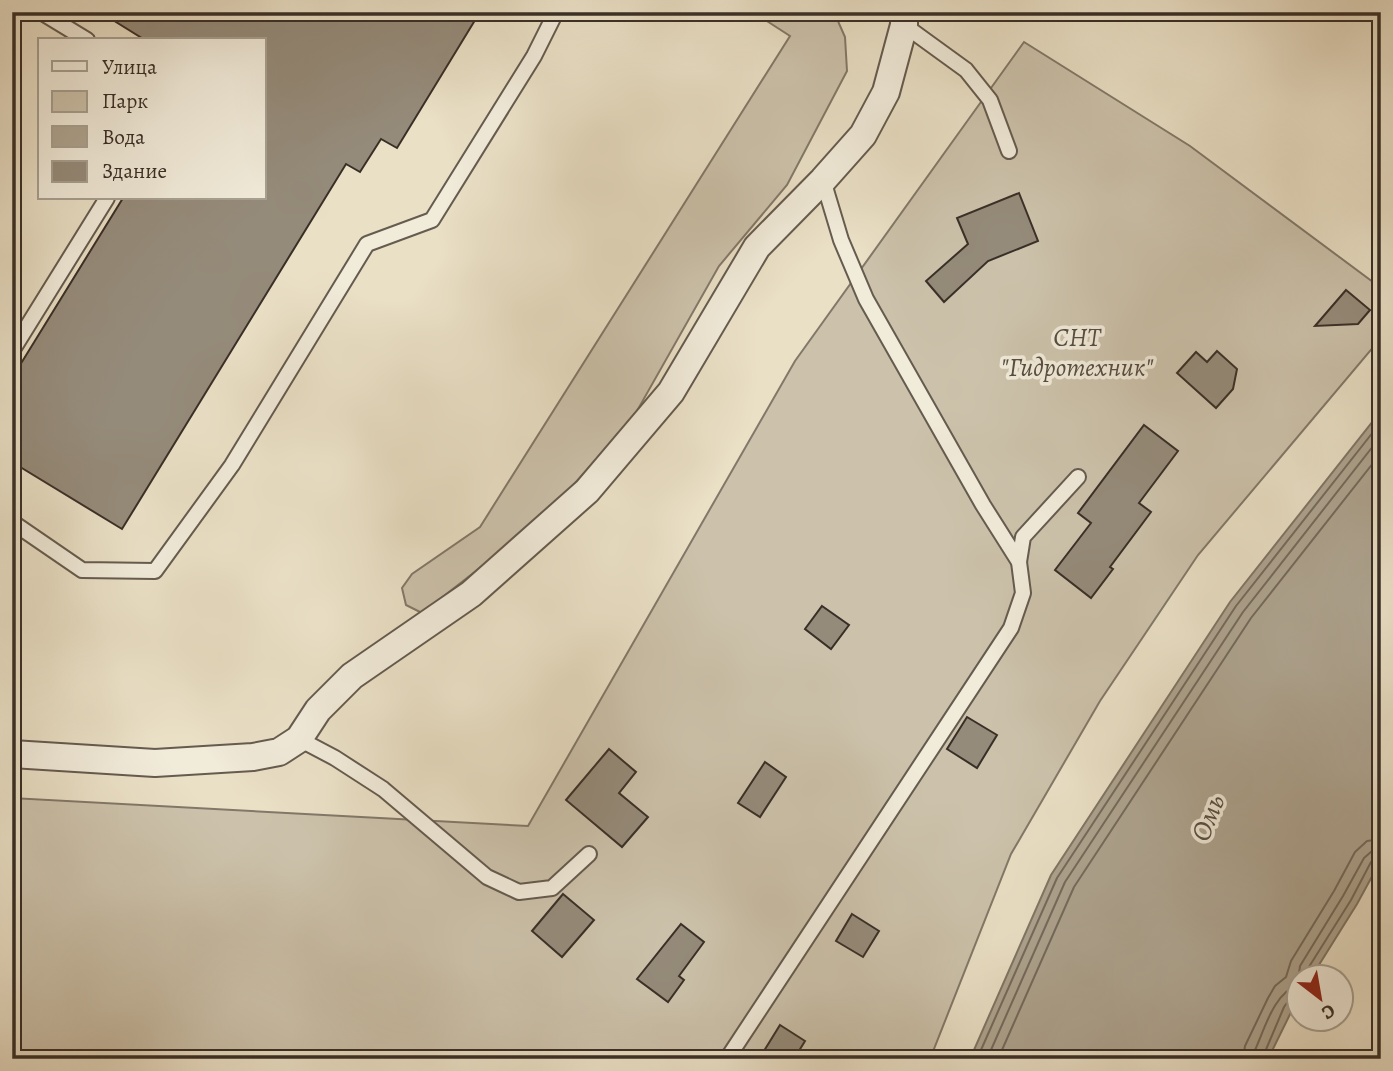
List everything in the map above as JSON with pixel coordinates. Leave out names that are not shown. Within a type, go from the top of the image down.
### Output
[{"type":"street","points":[[12,754],[155,763],[180,762],[253,757],[279,752],[299,739],[318,709],[352,676],[471,594],[587,492],[671,392],[757,247],[863,135],[886,92],[904,19]]},
{"type":"lane","points":[[41,12],[84,38]]},
{"type":"lane","points":[[12,522],[82,570],[155,571],[232,465],[367,244],[432,220],[534,56],[556,12]]},
{"type":"lane","points":[[904,19],[966,70],[990,100],[1009,151]]},
{"type":"lane","points":[[823,180],[841,240],[866,299],[1019,562]]},
{"type":"lane","points":[[12,351],[106,200]]},
{"type":"lane","points":[[727,1059],[1011,628],[1023,593],[1019,562],[1023,537],[1078,477]]},
{"type":"lane","points":[[299,739],[383,789],[488,877],[519,892],[552,888],[589,854]]},
{"type":"green space","points":[[753,12],[834,12],[845,37],[847,71],[787,185],[719,266],[633,418],[543,519],[422,613],[406,605],[402,588],[412,574],[480,527],[790,36]]},
{"type":"green space","name":"СНТ \"Гидротехник\"","points":[[1024,42],[1190,146],[1381,288],[1381,338],[1198,555],[1100,701],[1011,854],[930,1059],[12,1059],[12,798],[528,826],[795,361]]},
{"type":"water","name":"Омь","points":[[1381,411],[1381,860],[1357,904],[1321,962],[1284,962],[1284,1026],[1268,1059],[970,1059],[1051,875],[1230,602]]},
{"type":"building","points":[[100,12],[480,12],[397,148],[381,139],[360,172],[346,164],[122,529],[12,462],[12,378],[122,200],[266,200],[266,38],[142,38]]},
{"type":"building","points":[[1019,193],[1038,241],[988,261],[944,302],[926,281],[968,244],[957,218]]},
{"type":"building","points":[[1346,290],[1370,310],[1358,324],[1315,326]]},
{"type":"building","points":[[1217,351],[1237,369],[1233,389],[1216,408],[1177,373],[1196,352],[1207,362]]},
{"type":"building","points":[[1144,425],[1178,451],[1139,503],[1151,512],[1110,567],[1113,569],[1091,598],[1055,570],[1091,523],[1078,513]]},
{"type":"building","points":[[822,606],[849,625],[831,649],[805,629]]},
{"type":"building","points":[[967,717],[997,735],[977,768],[947,749]]},
{"type":"building","points":[[609,749],[636,772],[619,793],[648,817],[622,847],[566,800]]},
{"type":"building","points":[[765,762],[786,777],[760,817],[738,803]]},
{"type":"building","points":[[563,894],[594,920],[562,957],[532,931]]},
{"type":"building","points":[[852,914],[879,931],[863,957],[836,941]]},
{"type":"building","points":[[681,924],[704,942],[679,976],[684,980],[668,1002],[637,979]]},
{"type":"building","points":[[780,1025],[805,1041],[794,1059],[759,1059]]}]
